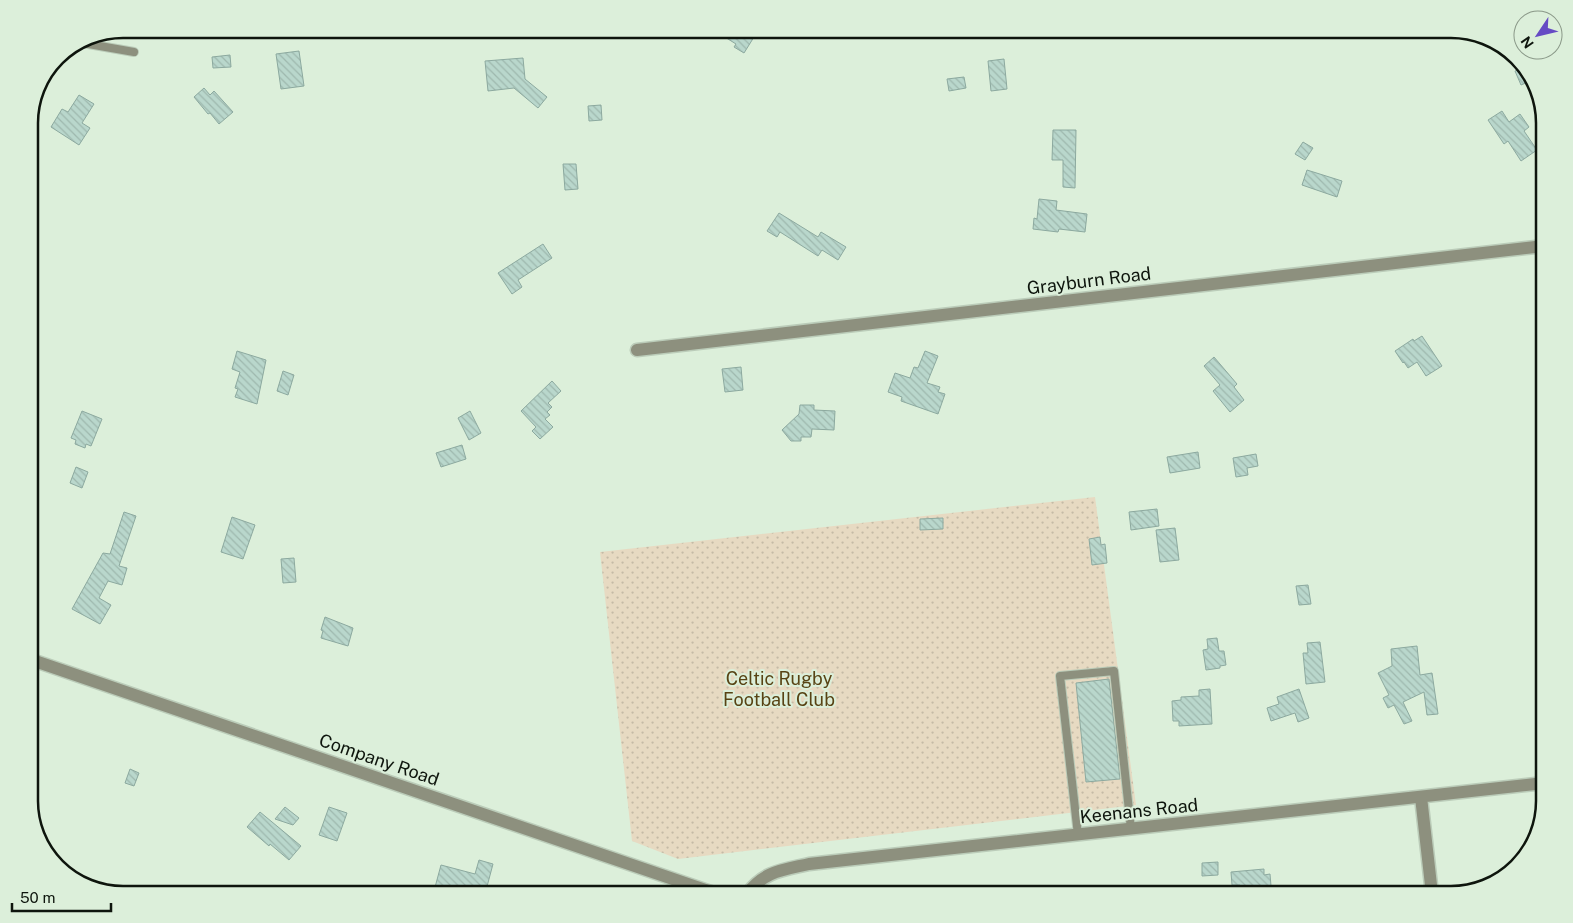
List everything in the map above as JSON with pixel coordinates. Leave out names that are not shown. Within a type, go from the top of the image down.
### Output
[{"type":"street","name":"Grayburn Road","points":[[637,350],[1535,247]]},
{"type":"street","name":"Company Road","points":[[38,662],[694,886]]},
{"type":"street","name":"Keenans Road","points":[[754,886],[773,872],[809,864],[1536,784]]},
{"type":"street","points":[[1421,797],[1431,886]]},
{"type":"lane","points":[[90,44],[134,52]]},
{"type":"lane","points":[[1078,835],[1060,676],[1114,671],[1131,829]]},
{"type":"green space","name":"Celtic Rugby Football Club","points":[[1095,497],[1136,805],[678,859],[632,841],[600,552]]},
{"type":"building","points":[[726,38],[753,38],[744,53],[734,47],[736,44]]},
{"type":"building","points":[[299,51],[304,86],[281,89],[276,54]]},
{"type":"building","points":[[230,55],[231,67],[213,68],[212,57]]},
{"type":"building","points":[[523,58],[525,79],[547,97],[538,108],[514,88],[488,91],[485,61]]},
{"type":"building","points":[[1004,59],[1007,89],[991,91],[988,61]]},
{"type":"building","points":[[1517,70],[1526,83],[1521,85],[1515,71]]},
{"type":"building","points":[[964,77],[966,88],[949,91],[947,79]]},
{"type":"building","points":[[204,88],[210,95],[214,91],[233,112],[219,124],[194,97]]},
{"type":"building","points":[[79,95],[94,104],[82,123],[90,128],[79,145],[51,127],[62,109],[68,112]]},
{"type":"building","points":[[601,105],[602,120],[589,121],[588,106]]},
{"type":"building","points":[[1502,111],[1509,122],[1520,114],[1529,127],[1524,131],[1535,147],[1535,151],[1521,161],[1508,141],[1504,144],[1488,120]]},
{"type":"building","points":[[1053,130],[1076,130],[1075,188],[1063,187],[1063,160],[1052,160]]},
{"type":"building","points":[[1303,142],[1313,148],[1305,160],[1295,154]]},
{"type":"building","points":[[563,164],[576,164],[578,189],[565,190]]},
{"type":"building","points":[[1307,170],[1342,181],[1337,197],[1302,185]]},
{"type":"building","points":[[1039,199],[1057,201],[1056,210],[1087,214],[1085,232],[1059,229],[1058,232],[1033,229],[1034,218],[1037,219]]},
{"type":"building","points":[[779,213],[818,237],[821,232],[846,247],[838,260],[822,250],[818,256],[780,232],[777,237],[767,231]]},
{"type":"building","points":[[543,244],[552,258],[518,280],[522,287],[512,294],[498,273]]},
{"type":"building","points":[[1422,336],[1442,366],[1426,376],[1417,362],[1408,368],[1395,351],[1413,339],[1414,341]]},
{"type":"building","points":[[237,351],[266,360],[257,404],[235,397],[238,389],[235,388],[240,372],[232,369]]},
{"type":"building","points":[[925,351],[938,356],[927,383],[940,387],[938,392],[945,394],[938,414],[901,401],[902,397],[888,392],[895,373],[910,378],[914,367],[918,368]]},
{"type":"building","points":[[1214,357],[1237,384],[1234,387],[1244,400],[1230,412],[1213,391],[1220,385],[1204,366]]},
{"type":"building","points":[[741,367],[743,390],[725,392],[722,369]]},
{"type":"building","points":[[283,371],[294,375],[288,395],[277,391]]},
{"type":"building","points":[[552,381],[561,391],[548,403],[552,407],[547,412],[550,415],[545,419],[553,427],[540,439],[532,431],[536,427],[521,411]]},
{"type":"building","points":[[800,405],[814,405],[814,410],[835,411],[834,430],[812,429],[811,437],[801,437],[801,441],[791,441],[782,430],[799,414]]},
{"type":"building","points":[[82,411],[102,419],[91,446],[86,444],[85,448],[75,444],[76,440],[71,438]]},
{"type":"building","points":[[470,411],[481,433],[469,440],[458,418]]},
{"type":"building","points":[[462,445],[466,459],[441,467],[436,453]]},
{"type":"building","points":[[1198,452],[1200,468],[1170,473],[1167,457]]},
{"type":"building","points":[[1256,454],[1258,466],[1247,468],[1248,475],[1236,477],[1233,458]]},
{"type":"building","points":[[76,467],[88,472],[82,488],[70,483]]},
{"type":"building","points":[[1157,509],[1159,526],[1131,530],[1129,512]]},
{"type":"building","points":[[124,512],[136,516],[119,566],[127,568],[122,585],[108,581],[99,598],[111,605],[100,624],[72,609],[103,553],[110,554]]},
{"type":"building","points":[[232,517],[255,525],[243,559],[221,552]]},
{"type":"building","points":[[943,518],[943,529],[920,530],[920,519]]},
{"type":"building","points":[[1175,528],[1179,560],[1160,562],[1156,530]]},
{"type":"building","points":[[1100,537],[1101,545],[1105,544],[1107,563],[1092,565],[1089,539]]},
{"type":"building","points":[[294,558],[296,582],[283,583],[281,559]]},
{"type":"building","points":[[1308,585],[1311,604],[1299,605],[1296,586]]},
{"type":"building","points":[[325,617],[353,628],[348,646],[321,638]]},
{"type":"building","points":[[1217,638],[1219,651],[1224,651],[1226,665],[1206,670],[1203,650],[1208,649],[1207,639]]},
{"type":"building","points":[[1320,642],[1325,682],[1306,684],[1303,653],[1308,653],[1307,643]]},
{"type":"building","points":[[1417,646],[1420,675],[1432,673],[1438,714],[1427,715],[1424,692],[1403,702],[1412,721],[1404,724],[1394,705],[1388,708],[1383,698],[1389,695],[1378,673],[1392,666],[1391,649]]},
{"type":"building","points":[[1109,679],[1120,779],[1086,782],[1076,683]]},
{"type":"building","points":[[1210,689],[1212,724],[1179,726],[1179,721],[1173,721],[1172,701],[1181,700],[1181,697],[1199,696],[1199,690]]},
{"type":"building","points":[[1299,689],[1309,718],[1298,722],[1295,713],[1271,721],[1267,708],[1279,704],[1277,697]]},
{"type":"building","points":[[130,769],[139,773],[134,786],[125,783]]},
{"type":"building","points":[[285,807],[299,818],[293,825],[275,819]]},
{"type":"building","points":[[329,807],[347,813],[337,841],[319,835]]},
{"type":"building","points":[[260,812],[301,846],[289,860],[247,827]]},
{"type":"building","points":[[479,860],[493,864],[487,886],[435,886],[441,865],[475,874]]},
{"type":"building","points":[[1218,862],[1218,875],[1202,876],[1202,863]]},
{"type":"building","points":[[1264,869],[1264,875],[1270,874],[1271,886],[1232,885],[1231,872]]}]
